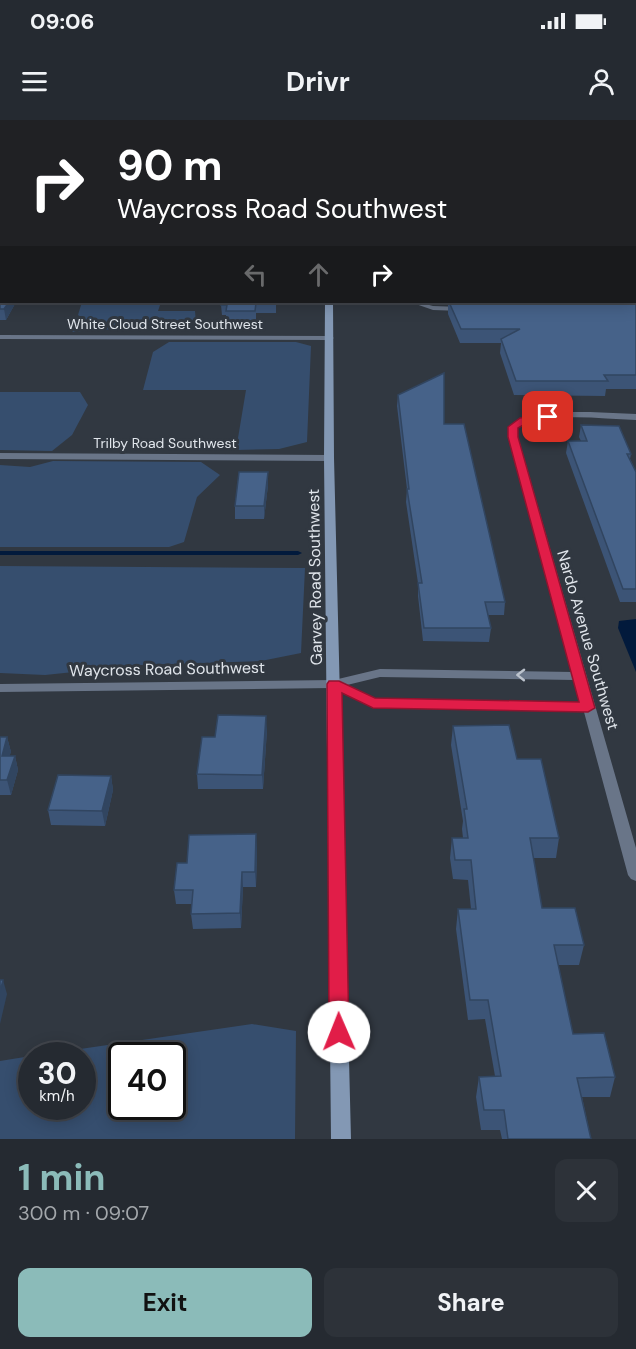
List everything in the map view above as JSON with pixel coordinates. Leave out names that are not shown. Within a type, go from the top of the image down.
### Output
[{"type":"street","name":"Garvey Road Southwest","points":[[329,303],[329,458],[340,1139]]},
{"type":"street","name":"White Cloud Street Southwest","points":[[0,337],[330,338]]},
{"type":"street","name":"Nardo Avenue Southwest","points":[[636,417],[548,417],[524,420],[513,427],[513,437],[636,875]]},
{"type":"street","name":"Trilby Road Southwest","points":[[0,456],[329,458]]},
{"type":"street","name":"Waycross Road Southwest","points":[[0,688],[334,684],[380,673],[579,676]]},
{"type":"street","name":"Waycross Road Southwest","points":[[334,684],[373,703],[588,708]]},
{"type":"lane","points":[[416,303],[433,308],[470,308]]},
{"type":"shaded area","points":[[82,303],[161,303],[158,311],[195,311],[196,323],[72,332],[75,326],[85,320],[78,315]]},
{"type":"shaded area","points":[[169,342],[296,342],[311,346],[307,442],[279,449],[236,450],[246,390],[143,390],[153,352]]},
{"type":"shaded area","points":[[0,392],[80,392],[88,405],[72,435],[52,451],[0,450]]},
{"type":"shaded area","points":[[53,461],[201,462],[220,475],[197,497],[184,542],[169,547],[0,547],[0,465],[30,467]]},
{"type":"shaded area","points":[[0,566],[305,568],[301,653],[261,661],[141,665],[45,675],[0,673]]},
{"type":"shaded area","points":[[636,619],[636,672],[618,628],[619,621]]},
{"type":"shaded area","points":[[252,1024],[296,1031],[295,1139],[0,1139],[0,1061],[18,1058],[18,1120],[96,1120],[96,1047],[108,1045],[108,1120],[186,1120],[186,1042],[128,1042]]},
{"type":"building","points":[[0,303],[8,303],[4,309],[0,309]]},
{"type":"building","points":[[222,303],[256,303],[255,311],[226,311],[227,305],[221,305]]},
{"type":"building","points":[[449,303],[636,303],[636,375],[604,375],[608,381],[516,381],[501,339],[520,329],[461,329]]},
{"type":"building","points":[[444,373],[444,424],[464,424],[505,602],[485,602],[491,628],[424,628],[418,583],[422,583],[407,489],[409,489],[398,395]]},
{"type":"building","points":[[581,425],[619,426],[631,454],[627,454],[636,472],[636,589],[623,589],[568,441],[587,441]]},
{"type":"building","points":[[239,472],[268,472],[264,506],[235,506]]},
{"type":"building","points":[[218,715],[266,716],[262,775],[197,774],[202,737],[215,737]]},
{"type":"building","points":[[509,725],[517,759],[541,759],[559,838],[530,838],[542,908],[575,908],[584,945],[554,945],[573,1034],[604,1033],[615,1077],[577,1078],[591,1139],[508,1139],[504,1110],[484,1110],[479,1077],[501,1076],[488,1000],[470,1000],[458,909],[476,909],[471,860],[455,860],[452,838],[468,838],[464,809],[467,809],[453,726]]},
{"type":"building","points":[[0,737],[7,737],[2,756],[15,756],[7,780],[0,780]]},
{"type":"building","points":[[58,775],[111,776],[102,811],[48,810]]},
{"type":"building","points":[[256,834],[255,872],[242,872],[240,913],[191,914],[193,890],[174,890],[177,863],[187,863],[189,835]]},
{"type":"waterway","points":[[0,553],[298,553]]},
{"type":"route","points":[[339,1032],[334,684],[373,703],[588,708],[513,437],[513,427],[524,420],[548,417]]}]
